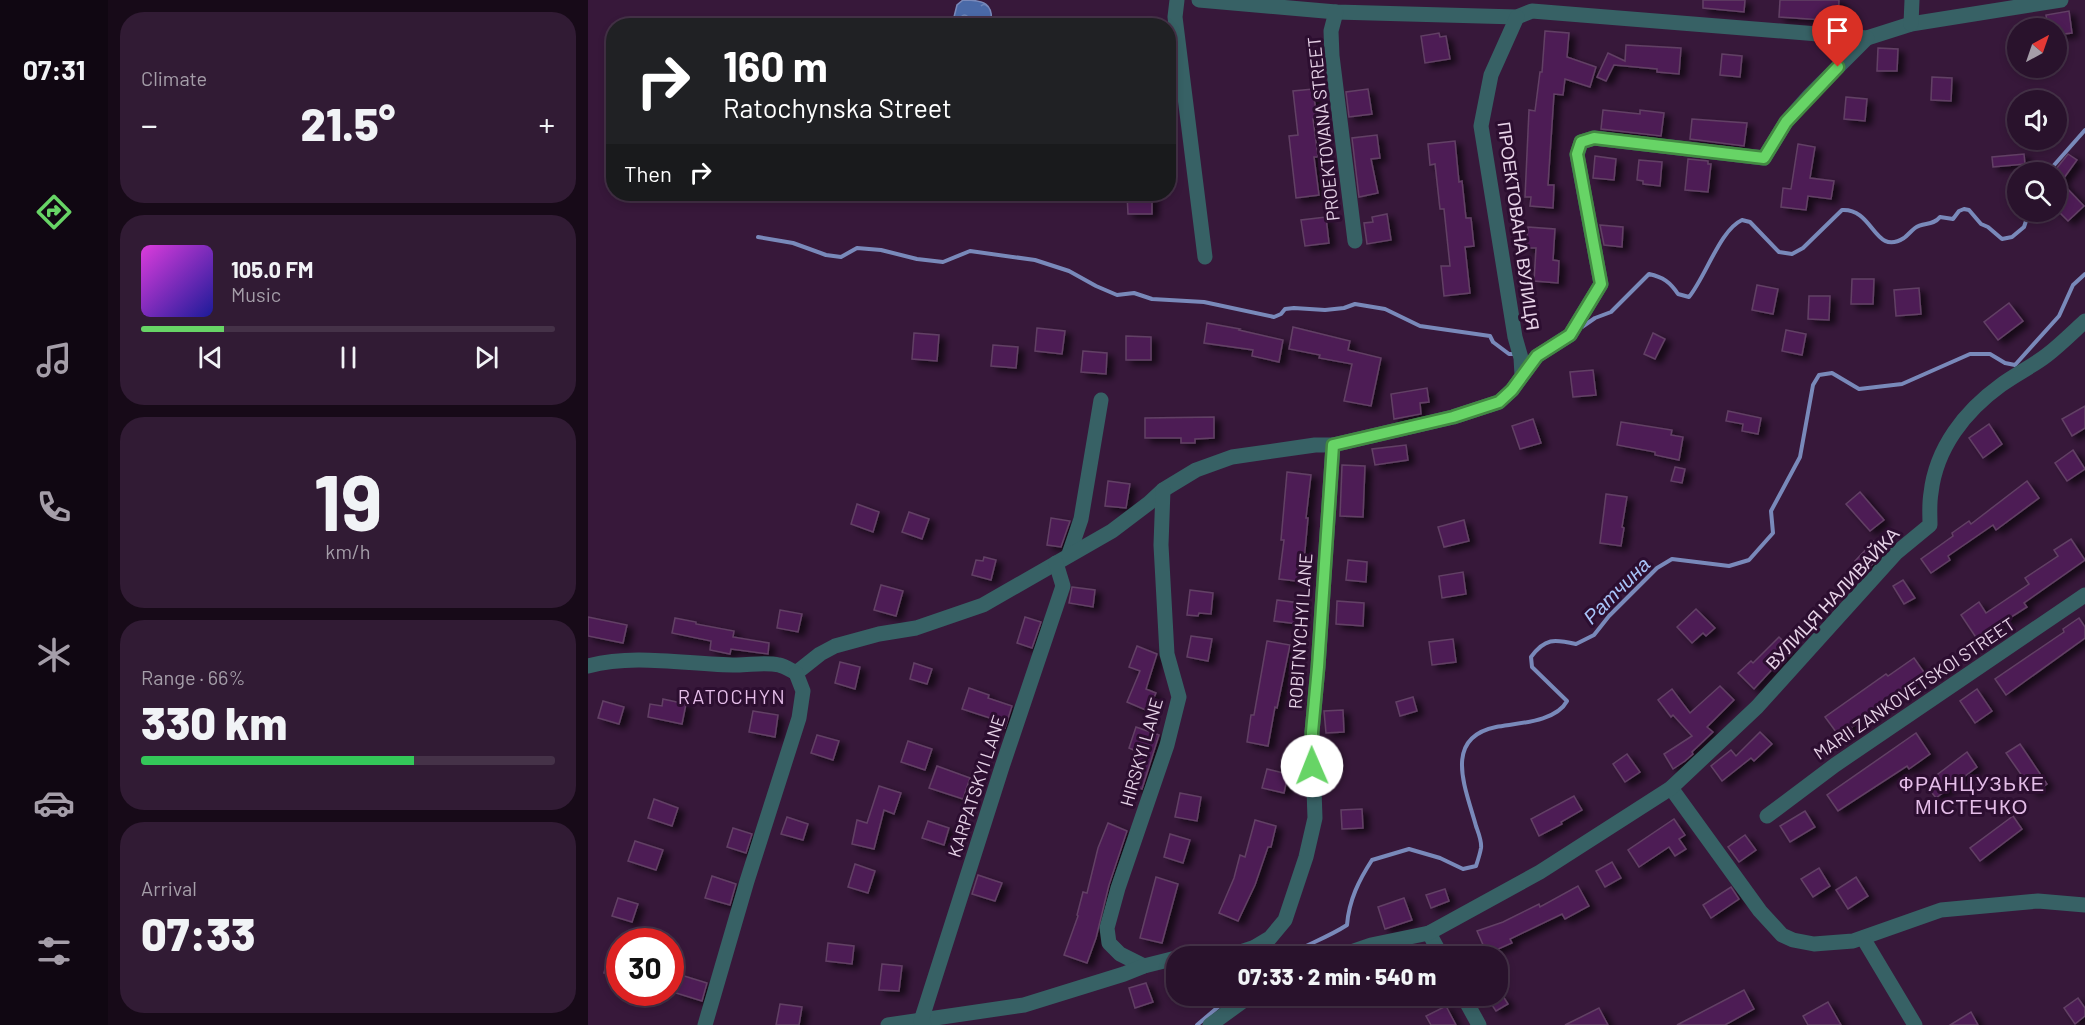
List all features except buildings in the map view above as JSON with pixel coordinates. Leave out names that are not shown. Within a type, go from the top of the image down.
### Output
[{"type":"street","points":[[1177,0],[1176,17],[1205,257]]},
{"type":"street","points":[[1199,0],[1336,12],[1382,7],[1527,10],[1867,38],[1911,24],[2061,0]]},
{"type":"street","points":[[1911,0],[1911,24]]},
{"type":"street","name":"ПРОЕКТОВАНА ВУЛИЦЯ","points":[[1522,375],[1481,126],[1491,75],[1527,10]]},
{"type":"street","name":"PROEKTOVANA STREET","points":[[1336,12],[1331,31],[1332,56],[1355,241]]},
{"type":"street","points":[[796,673],[820,654],[835,646],[879,634],[916,628],[983,605],[1112,531],[1163,490],[1196,470],[1233,457],[1315,445],[1333,445],[1480,409],[1499,402],[1512,390],[1537,356],[1570,335],[1601,284],[1577,154],[1581,142],[1594,138],[1764,158],[1786,122],[1867,38]]},
{"type":"street","name":"ВУЛИЦЯ НАЛИВАЙКА","points":[[1368,946],[1429,933],[1540,872],[1671,788],[1757,707],[1896,553],[1930,525],[1931,493],[1936,467],[1963,417],[2001,385],[2047,354],[2085,321]]},
{"type":"street","points":[[1063,559],[1081,519],[1101,400]]},
{"type":"street","name":"ROBITNYCHYI LANE","points":[[1257,946],[1270,938],[1285,920],[1306,857],[1315,818],[1312,732],[1333,445]]},
{"type":"street","name":"HIRSKYI LANE","points":[[1144,966],[1120,954],[1109,943],[1107,928],[1118,888],[1167,745],[1179,697],[1167,654],[1161,545],[1163,490]]},
{"type":"street","name":"KARPATSKYI LANE","points":[[923,1023],[1002,767],[1063,586],[1063,559]]},
{"type":"street","name":"MARII ZANKOVETSKOI STREET","points":[[1767,816],[1835,765],[2085,595]]},
{"type":"street","points":[[588,666],[617,662],[656,661],[737,665],[768,663],[782,665],[796,673],[803,691],[799,718],[747,880],[705,1025]]},
{"type":"street","points":[[1671,788],[1760,911],[1782,935],[1793,940],[1814,944],[1841,943],[1863,938],[1941,910],[2038,901],[2085,905]]},
{"type":"street","points":[[1429,933],[1436,946]]},
{"type":"street","points":[[1863,938],[1915,1025]]},
{"type":"street","points":[[888,1025],[907,1021],[923,1023],[1024,1005],[1166,960]]},
{"type":"street","points":[[1210,1025],[1236,1006]]},
{"type":"street","points":[[1469,1006],[1479,1025]]},
{"type":"water","points":[[963,0],[982,2],[989,7],[992,18],[954,18],[957,5]]},
{"type":"waterway","points":[[2057,162],[2085,130]]},
{"type":"waterway","points":[[1582,327],[1595,318],[1611,312],[1649,274],[1666,281],[1678,294],[1689,297],[1720,243],[1734,225],[1742,220],[1750,222],[1779,252],[1792,254],[1803,248],[1842,210],[1853,211],[1861,216],[1880,237],[1894,242],[1904,238],[1918,226],[1934,222],[1940,217],[1953,219],[1959,211],[1964,209],[1969,210],[1981,224],[2002,239],[2012,237],[2024,227],[2026,222]]},
{"type":"waterway","points":[[758,237],[793,243],[826,255],[841,257],[857,248],[881,250],[917,259],[943,262],[970,251],[1035,260],[1069,271],[1117,295],[1134,293],[1152,299],[1204,302],[1274,317],[1285,309],[1325,310],[1355,304],[1385,309],[1420,326],[1490,336],[1493,342],[1509,354],[1515,354]]},
{"type":"waterway","name":"Ратчина","points":[[1306,946],[1347,925],[1355,891],[1372,860],[1409,849],[1440,858],[1463,869],[1476,866],[1481,842],[1467,796],[1462,767],[1463,753],[1469,742],[1479,733],[1496,727],[1546,717],[1562,708],[1567,701],[1532,667],[1531,657],[1546,643],[1562,641],[1576,644],[1594,635],[1609,616],[1657,568],[1672,559],[1729,566],[1749,560],[1773,533],[1771,511],[1800,457],[1813,385],[1819,375],[1832,373],[1859,389],[1902,384],[1970,354],[1990,354],[2005,363],[2015,365],[2059,316],[2073,285],[2085,274]]},
{"type":"waterway","name":"Ратчина","points":[[1197,1025],[1219,1006]]},
{"type":"district","name":"RATOCHYN","points":[[732,696]]},
{"type":"district","name":"ФРАНЦУЗЬКЕ МІСТЕЧКО","points":[[1972,794]]},
{"type":"route","points":[[1312,766],[1312,732],[1333,445],[1453,417],[1499,402],[1512,390],[1537,356],[1570,335],[1601,284],[1577,154],[1581,142],[1594,138],[1764,158],[1786,122],[1838,67]]}]
